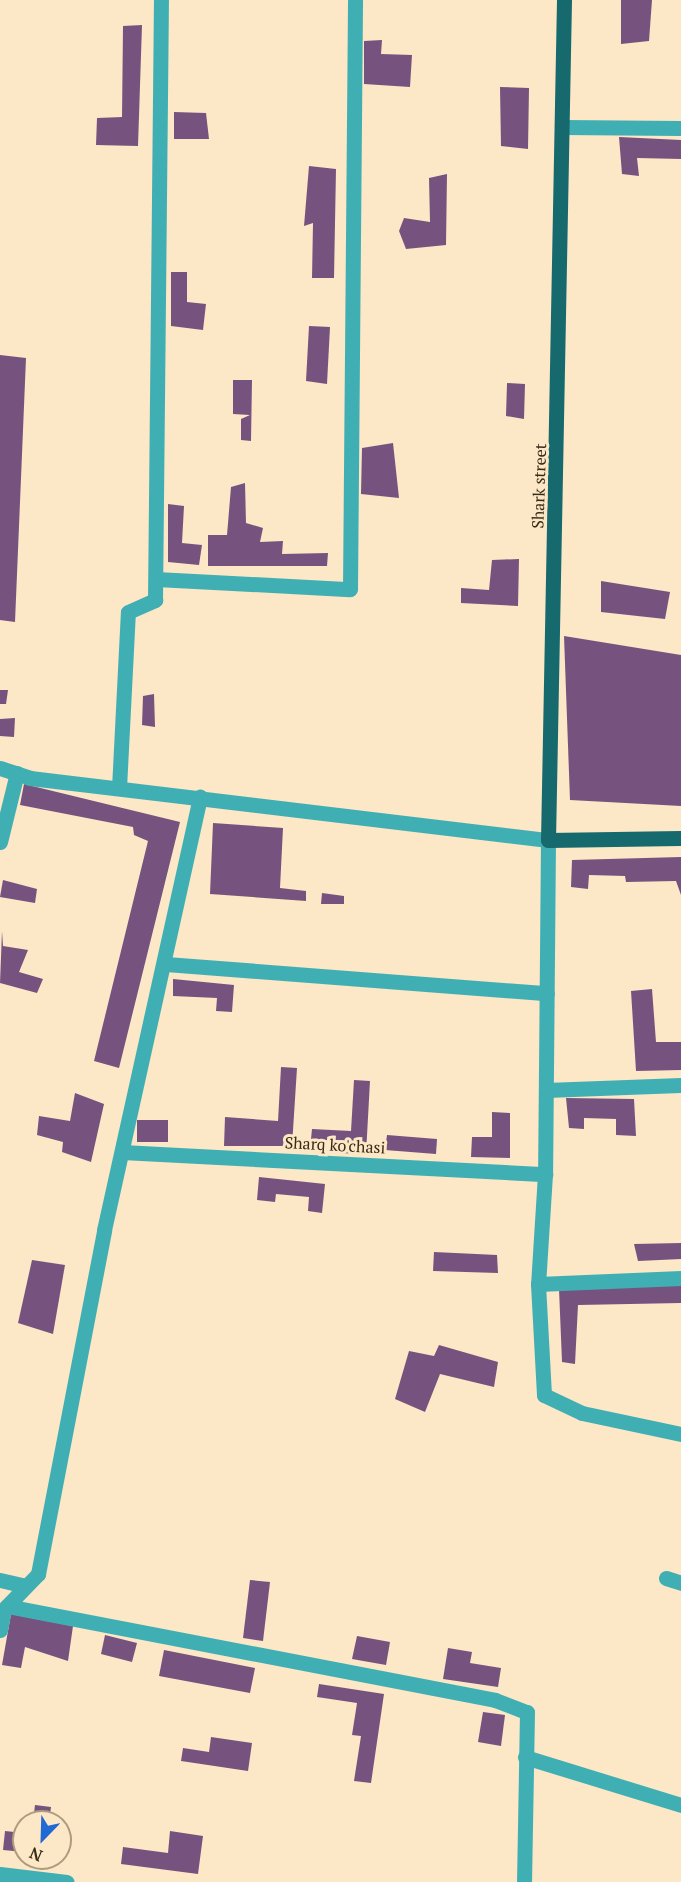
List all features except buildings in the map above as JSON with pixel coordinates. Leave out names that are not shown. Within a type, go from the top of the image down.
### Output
[{"type":"main road","name":"Shark street","points":[[548,840],[564,0]]},
{"type":"main road","points":[[548,840],[681,838]]},
{"type":"street","points":[[119,788],[128,612],[155,600],[161,0]]},
{"type":"street","points":[[156,579],[350,589],[355,0]]},
{"type":"street","points":[[562,127],[681,128]]},
{"type":"street","points":[[0,768],[17,773],[119,788],[548,840],[545,1174],[538,1284],[544,1395],[582,1413],[681,1434]]},
{"type":"street","points":[[0,842],[17,773]]},
{"type":"street","points":[[0,1630],[7,1606],[38,1574],[122,1152],[166,964],[200,797]]},
{"type":"street","points":[[166,964],[547,993]]},
{"type":"street","points":[[546,1089],[681,1086]]},
{"type":"street","name":"Sharq ko'chasi","points":[[122,1152],[545,1174]]},
{"type":"street","points":[[538,1284],[681,1278]]},
{"type":"street","points":[[666,1578],[681,1583]]},
{"type":"street","points":[[0,1580],[26,1586]]},
{"type":"street","points":[[7,1606],[495,1700],[527,1712],[524,1882]]},
{"type":"street","points":[[525,1757],[681,1805]]},
{"type":"street","points":[[0,1874],[67,1882]]}]
